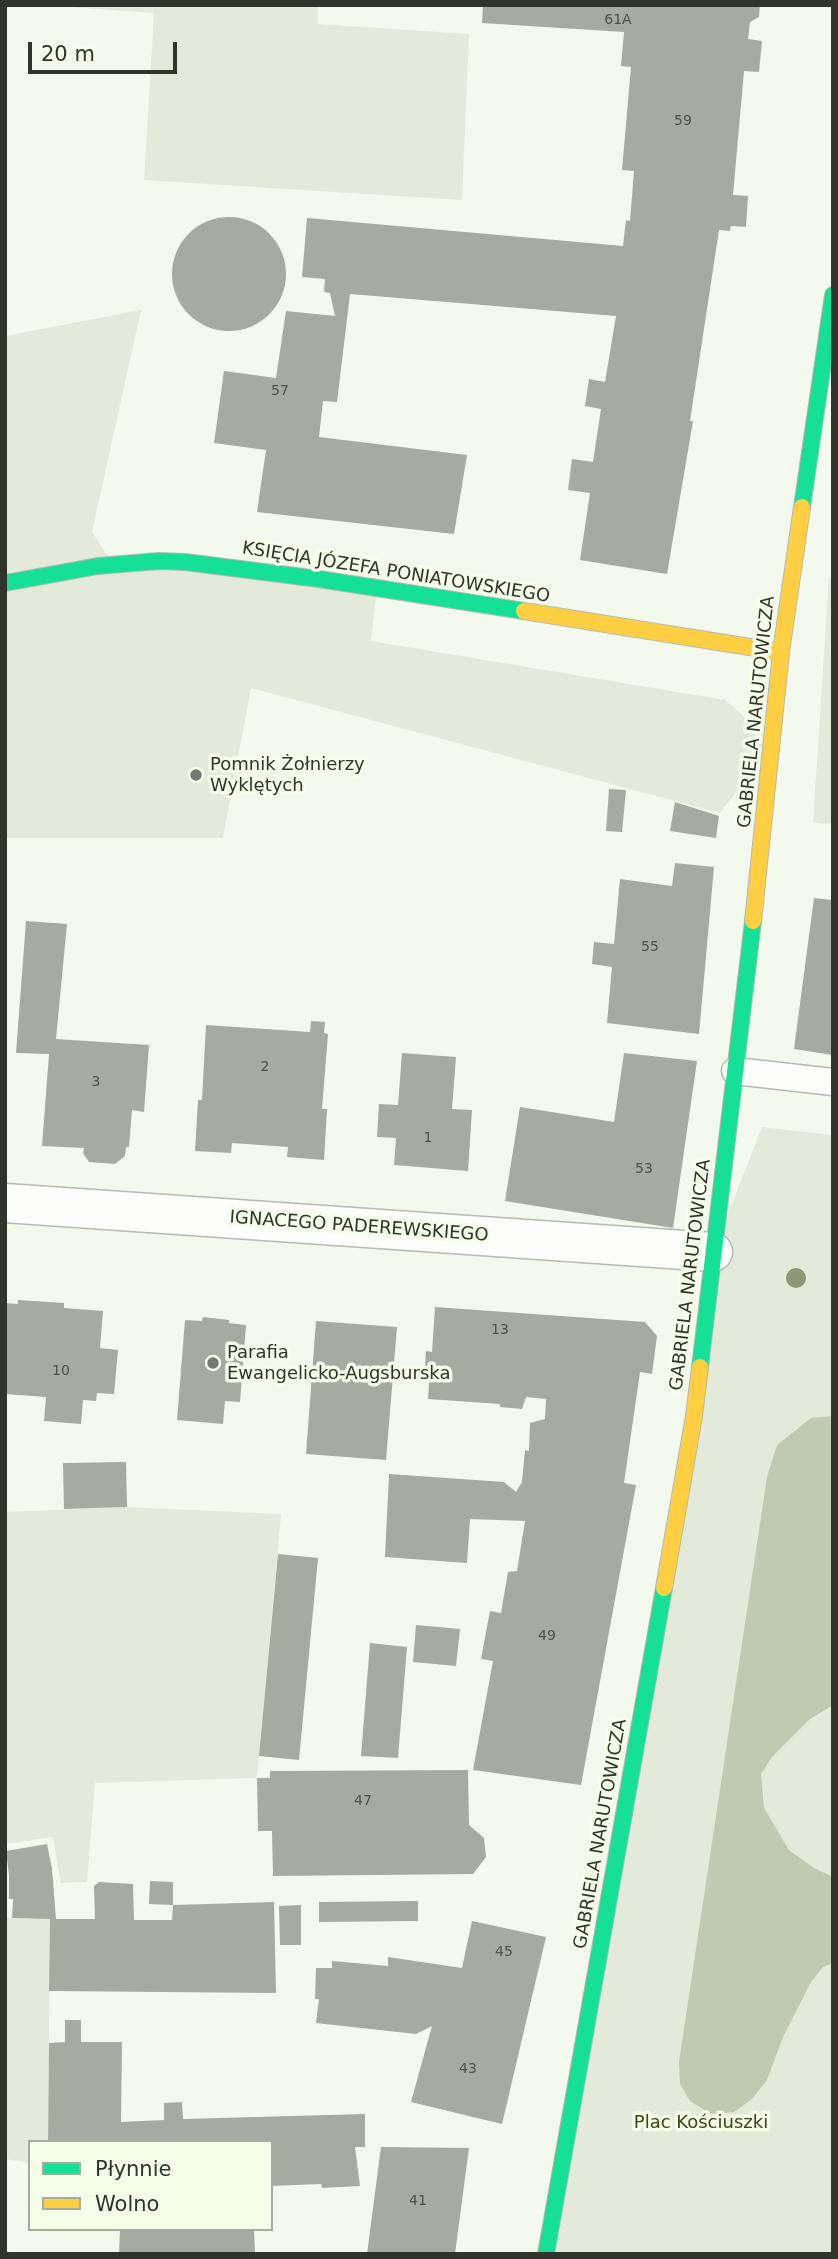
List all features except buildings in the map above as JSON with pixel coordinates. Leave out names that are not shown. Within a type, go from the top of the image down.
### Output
[{"type":"street","name":"GABRIELA NARUTOWICZA","points":[[546,2254],[694,1416],[765,822],[781,652],[833,295]]},
{"type":"street","name":"KSIĘCIA JÓZEFA PONIATOWSKIEGO","points":[[5,583],[106,565],[184,562],[319,579],[781,652]]},
{"type":"street","name":"IGNACEGO PADEREWSKIEGO","points":[[5,1203],[713,1252]]},
{"type":"lane","points":[[735,1071],[833,1082]]},
{"type":"green space","points":[[41,5],[318,5],[318,24],[469,34],[462,200],[144,180],[154,13]]},
{"type":"green space","points":[[141,310],[92,532],[113,564],[377,588],[371,641],[725,700],[774,742],[720,813],[251,688],[223,838],[5,838],[5,336]]},
{"type":"green space","points":[[829,578],[833,578],[833,823],[823,824],[813,822]]},
{"type":"green space","name":"Plac Kościuszki","points":[[762,1127],[833,1135],[833,2254],[546,2254],[713,1252]]},
{"type":"green space","points":[[127,1507],[281,1514],[257,1778],[95,1783],[87,1882],[61,1883],[53,1837],[5,1844],[5,1512]]},
{"type":"green space","points":[[5,1918],[50,1919],[48,2140],[28,2140],[28,2163],[5,2159]]},
{"type":"shaded area","points":[[833,1416],[833,1705],[810,1719],[772,1757],[761,1774],[764,1808],[789,1850],[814,1868],[833,1877],[833,1963],[823,1967],[811,1982],[783,2037],[767,2080],[752,2099],[734,2112],[711,2114],[690,2101],[680,2084],[679,2062],[767,1477],[777,1445],[811,1418]]},
{"type":"traffic: fast","points":[[802,507],[833,295]]},
{"type":"traffic: fast","points":[[5,583],[98,566],[159,561],[185,562],[319,579],[524,611]]},
{"type":"traffic: fast","points":[[700,1367],[753,921]]},
{"type":"traffic: fast","points":[[546,2254],[664,1588]]},
{"type":"traffic: slow","points":[[753,921],[781,652],[802,507]]},
{"type":"traffic: slow","points":[[524,611],[781,652]]},
{"type":"traffic: slow","points":[[664,1588],[700,1367]]},
{"type":"place","name":"Pomnik Żołnierzy Wyklętych","points":[[196,775]]},
{"type":"place","name":"Parafia Ewangelicko-Augsburska","points":[[213,1363]]}]
